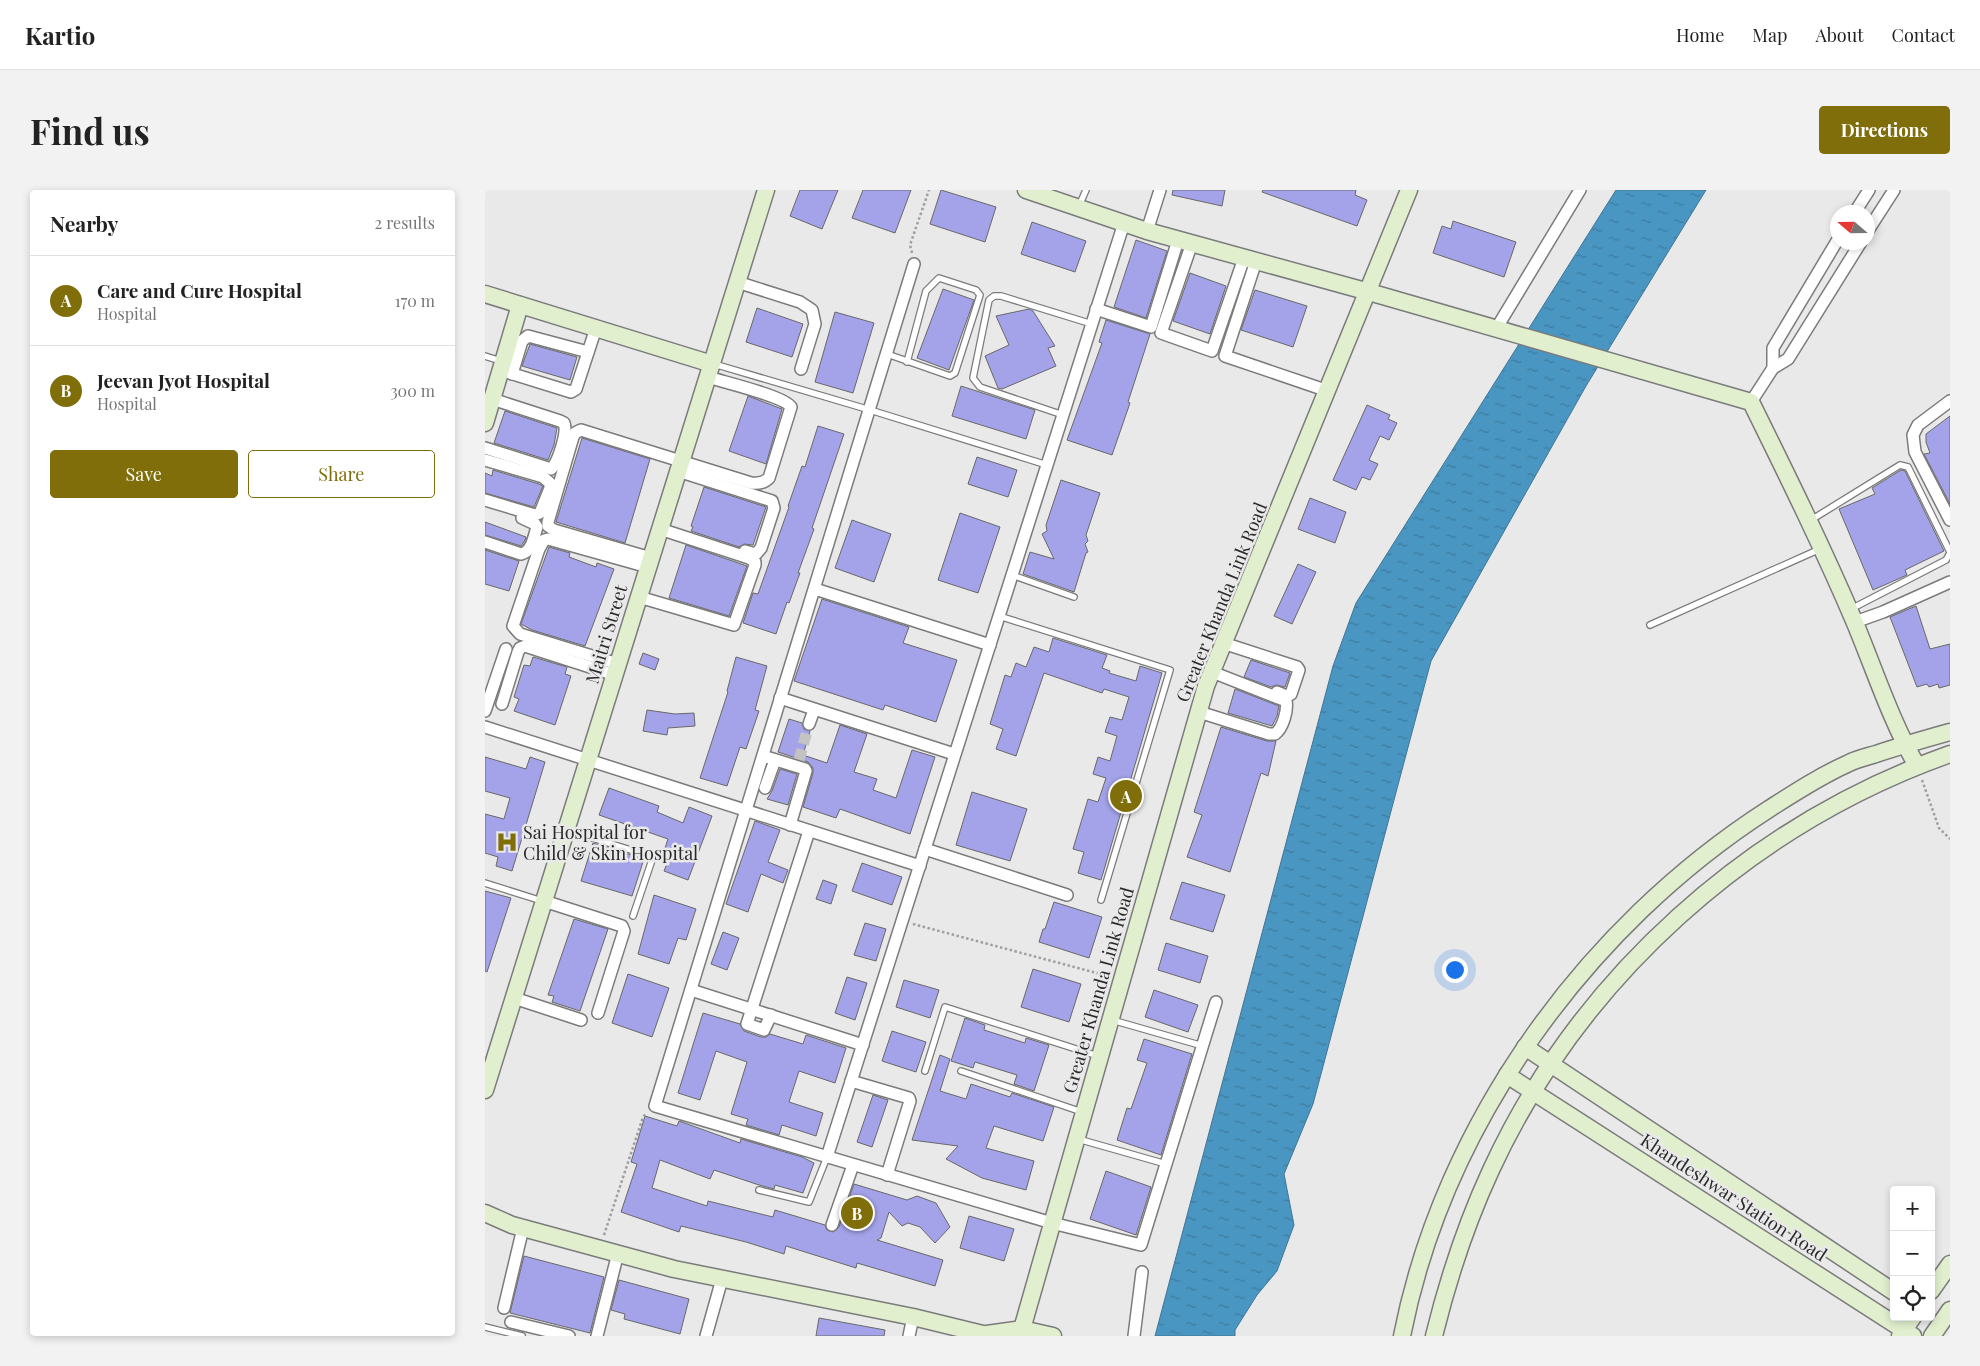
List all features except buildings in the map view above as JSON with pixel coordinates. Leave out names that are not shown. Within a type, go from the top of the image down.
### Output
[{"type":"street","name":"Maitri Street","points":[[485,1090],[766,190]]},
{"type":"street","points":[[1025,190],[1147,231],[1369,292],[1751,402],[1810,521],[1852,616],[1905,745],[1917,766]]},
{"type":"street","points":[[1147,231],[1160,190]]},
{"type":"street","name":"Greater Khanda Link Road","points":[[1021,1333],[1121,980],[1213,670],[1369,292],[1409,190]]},
{"type":"street","points":[[1496,328],[1580,190]]},
{"type":"street","points":[[1859,205],[1869,190]]},
{"type":"street","points":[[1875,220],[1894,190]]},
{"type":"street","points":[[827,1157],[1124,223]]},
{"type":"street","points":[[1096,310],[1151,327],[1185,242]]},
{"type":"street","points":[[1185,242],[1161,334],[1212,351],[1250,259]]},
{"type":"street","points":[[1773,368],[1773,348],[1832,250]]},
{"type":"street","points":[[1751,402],[1773,368],[1788,359],[1856,250]]},
{"type":"street","points":[[1250,259],[1225,356],[1328,391]]},
{"type":"street","points":[[914,264],[655,1106],[1052,1223],[1141,1245],[1216,1002]]},
{"type":"street","points":[[737,282],[800,302],[812,310],[815,324],[801,369]]},
{"type":"street","points":[[485,294],[596,328],[788,403],[791,410],[769,478],[765,481],[756,484],[680,465]]},
{"type":"street","points":[[485,423],[492,399],[505,368],[520,305]]},
{"type":"street","points":[[505,368],[574,391],[596,328]]},
{"type":"street","points":[[505,368],[527,336],[588,352]]},
{"type":"street","points":[[485,448],[551,470],[566,433],[564,423],[560,420],[492,399]]},
{"type":"street","points":[[1950,401],[1918,426],[1913,435],[1915,452],[1950,520]]},
{"type":"street","points":[[649,562],[554,530],[548,526],[575,433],[581,430],[680,465],[772,501],[774,508],[761,548],[756,554],[661,527]]},
{"type":"street","points":[[485,460],[543,477],[550,483],[540,514],[535,515],[485,500]]},
{"type":"street","points":[[485,506],[531,521],[537,527],[529,550],[526,553],[521,554],[485,542]]},
{"type":"street","points":[[639,597],[734,625],[755,565],[755,562],[749,558],[661,527]]},
{"type":"street","points":[[616,670],[520,634],[513,626],[544,540],[548,539],[649,562]]},
{"type":"street","points":[[485,548],[526,562],[527,567],[517,598]]},
{"type":"street","points":[[1852,616],[1883,612],[1950,582]]},
{"type":"street","points":[[815,589],[990,645]]},
{"type":"street","points":[[1213,670],[1287,696],[1291,694],[1299,670],[1297,667],[1223,644]]},
{"type":"street","points":[[502,704],[518,652],[520,648],[525,646],[616,670]]},
{"type":"street","points":[[485,711],[506,649]]},
{"type":"street","points":[[1199,712],[1269,734],[1275,734],[1281,726],[1287,706],[1285,701],[1213,670]]},
{"type":"street","points":[[780,698],[954,754]]},
{"type":"street","points":[[809,724],[814,710]]},
{"type":"street","points":[[485,726],[588,761],[920,866]]},
{"type":"street","points":[[1402,1336],[1415,1286],[1445,1198],[1463,1156],[1507,1075],[1525,1047],[1561,997],[1601,950],[1645,905],[1692,864],[1741,826],[1794,793],[1849,763],[1950,732]]},
{"type":"street","points":[[764,753],[799,760]]},
{"type":"street","points":[[764,753],[775,760],[805,768],[806,771],[790,824]]},
{"type":"street","points":[[1434,1336],[1444,1294],[1473,1210],[1495,1161],[1533,1091],[1550,1065],[1585,1016],[1624,970],[1666,927],[1711,888],[1759,852],[1809,819],[1862,790],[1950,754]]},
{"type":"street","points":[[765,788],[775,760]]},
{"type":"street","points":[[771,1016],[764,1030],[747,1024],[809,831]]},
{"type":"street","points":[[925,849],[1067,895]]},
{"type":"street","points":[[543,901],[621,926],[624,931],[598,1013]]},
{"type":"street","points":[[691,990],[863,1044]]},
{"type":"street","points":[[514,998],[581,1020]]},
{"type":"street","name":"Khandeshwar Station Road","points":[[1525,1047],[1890,1289]]},
{"type":"street","name":"Khandeshwar Station Road","points":[[1507,1075],[1908,1330]]},
{"type":"street","points":[[851,1081],[909,1098],[910,1101],[887,1175]]},
{"type":"street","points":[[832,1225],[853,1165]]},
{"type":"street","points":[[485,1213],[523,1228],[674,1269],[913,1317],[989,1335],[1021,1333],[1053,1336]]},
{"type":"street","points":[[504,1308],[523,1228]]},
{"type":"street","points":[[597,1336],[618,1253]]},
{"type":"street","points":[[1935,1285],[1950,1264]]},
{"type":"street","points":[[1134,1336],[1141,1272]]},
{"type":"street","points":[[706,1336],[722,1279]]},
{"type":"street","points":[[1938,1327],[1950,1310]]},
{"type":"street","points":[[909,1336],[913,1317]]},
{"type":"street","points":[[511,1322],[569,1336]]},
{"type":"lane","points":[[1079,208],[1086,190]]},
{"type":"lane","points":[[887,354],[907,362],[950,376],[955,373],[980,295],[976,290],[939,278],[933,282],[926,291],[907,362]]},
{"type":"lane","points":[[1063,415],[980,387],[973,378],[989,300],[993,296],[1001,296],[1092,324]]},
{"type":"lane","points":[[485,356],[505,368]]},
{"type":"lane","points":[[710,371],[870,410],[1047,465]]},
{"type":"lane","points":[[1810,521],[1900,465],[1908,467],[1950,552],[1946,560],[1852,616]]},
{"type":"lane","points":[[1650,625],[1822,548]]},
{"type":"lane","points":[[1012,575],[1074,597]]},
{"type":"lane","points":[[999,616],[1170,670],[1101,900]]},
{"type":"lane","points":[[565,829],[653,857],[633,916]]},
{"type":"lane","points":[[485,883],[543,901]]},
{"type":"lane","points":[[925,1071],[945,1007],[1100,1057]]},
{"type":"lane","points":[[1110,1020],[1203,1046]]},
{"type":"lane","points":[[961,1071],[1084,1112]]},
{"type":"lane","points":[[1076,1138],[1166,1164]]},
{"type":"lane","points":[[759,1190],[809,1202],[827,1157]]},
{"type":"lane","points":[[485,1327],[522,1336]]},
{"type":"path","points":[[914,264],[910,245],[929,190]]},
{"type":"path","points":[[1917,766],[1939,828],[1950,839]]},
{"type":"path","points":[[902,921],[1121,980]]},
{"type":"path","points":[[600,1248],[643,1117],[655,1106]]},
{"type":"water","points":[[1616,190],[1706,190],[1586,386],[1431,661],[1313,1104],[1284,1174],[1294,1225],[1277,1271],[1257,1295],[1235,1330],[1235,1336],[1155,1336],[1333,666],[1356,603]]},
{"type":"tunnel","points":[[799,760],[809,724]]},
{"type":"place","name":"Care and Cure Hospital","points":[[1126,796]]},
{"type":"place","name":"Sai Hospital for Child & Skin Hospital","points":[[507,842]]},
{"type":"place","name":"Jeevan Jyot Hospital","points":[[857,1213]]}]
